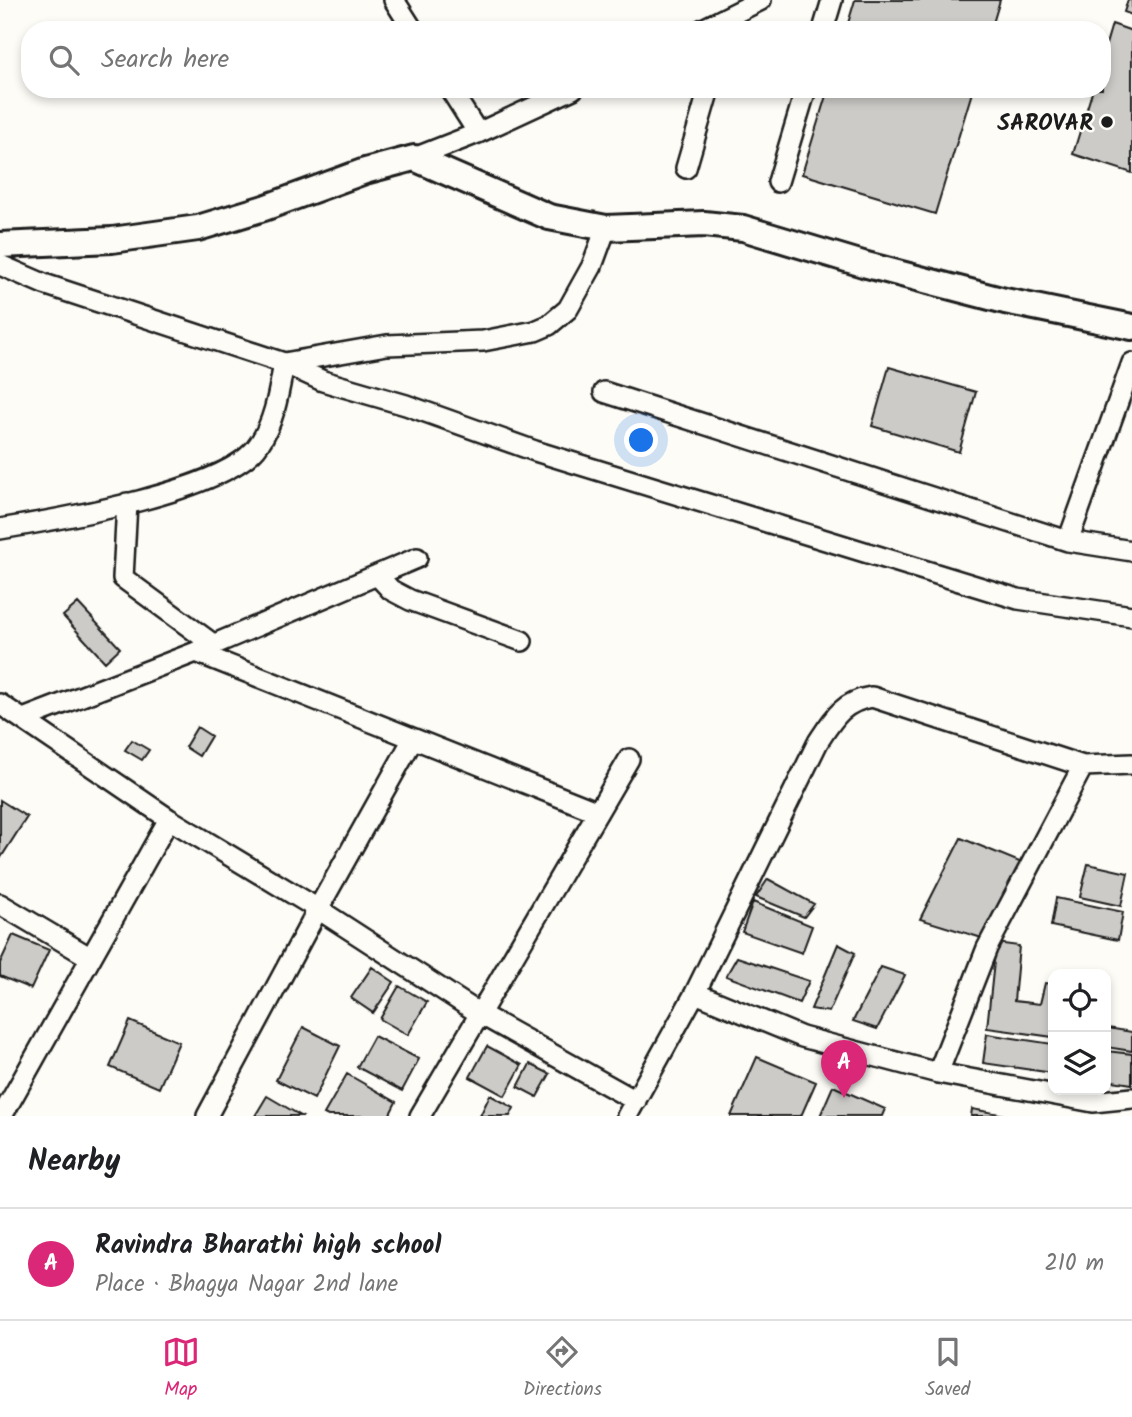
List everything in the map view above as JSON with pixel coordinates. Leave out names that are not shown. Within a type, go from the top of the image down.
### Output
[{"type":"street","points":[[394,0],[407,21]]},
{"type":"street","points":[[732,21],[761,0]]},
{"type":"street","points":[[826,21],[832,0]]},
{"type":"street","points":[[456,98],[478,133]]},
{"type":"street","points":[[0,245],[112,240],[198,228],[414,158],[478,133],[554,98]]},
{"type":"street","points":[[686,168],[706,98]]},
{"type":"street","points":[[778,183],[803,98]]},
{"type":"street","points":[[414,158],[549,216],[606,228],[704,224],[743,228],[1005,302],[1132,327]]},
{"type":"street","points":[[284,363],[387,345],[483,341],[535,331],[549,325],[568,309],[592,266],[606,228]]},
{"type":"street","points":[[0,265],[44,284],[284,363],[323,381],[406,405],[535,451],[1018,599],[1132,616]]},
{"type":"street","points":[[0,529],[77,516],[190,486],[244,461],[259,445],[275,409],[284,363]]},
{"type":"street","points":[[1068,541],[1132,363]]},
{"type":"street","points":[[604,392],[1068,541],[1132,551]]},
{"type":"street","points":[[127,503],[123,578],[205,649],[413,739],[597,812]]},
{"type":"street","points":[[23,719],[205,649],[417,558]]},
{"type":"street","points":[[377,575],[391,590],[410,600],[522,641]]},
{"type":"street","points":[[0,704],[169,819],[318,909],[631,1108],[695,993],[818,742],[834,716],[846,705],[858,699],[872,697],[1083,766],[1132,764]]},
{"type":"street","points":[[207,1116],[413,739]]},
{"type":"street","points":[[420,1116],[629,759]]},
{"type":"street","points":[[938,1073],[987,948],[1083,766]]},
{"type":"street","points":[[2,1116],[169,819]]},
{"type":"street","points":[[0,905],[91,958]]},
{"type":"street","points":[[695,993],[802,1037],[938,1073],[1091,1109],[1132,1098]]},
{"type":"building","points":[[855,0],[1000,0],[994,21],[849,21]]},
{"type":"building","points":[[1128,0],[1132,0],[1132,15],[1124,12]]},
{"type":"building","name":"SAROVAR","points":[[1112,24],[1132,31],[1132,173],[1073,154],[1090,98],[1111,98]]},
{"type":"building","points":[[825,98],[970,98],[935,214],[802,174]]},
{"type":"building","points":[[889,367],[976,392],[959,452],[872,426]]},
{"type":"building","points":[[78,603],[120,648],[105,662],[63,616]]},
{"type":"building","points":[[197,727],[211,736],[199,756],[185,747]]},
{"type":"building","points":[[132,740],[149,750],[142,760],[125,750]]},
{"type":"building","points":[[0,800],[27,817],[0,859]]},
{"type":"building","points":[[961,838],[1022,863],[982,938],[920,919]]},
{"type":"building","points":[[1088,864],[1128,873],[1121,906],[1080,897]]},
{"type":"building","points":[[768,879],[814,904],[804,917],[756,897]]},
{"type":"building","points":[[1056,898],[1123,912],[1118,940],[1051,926]]},
{"type":"building","points":[[753,902],[812,926],[802,953],[742,932]]},
{"type":"building","points":[[13,935],[49,950],[31,989],[0,976],[0,963]]},
{"type":"building","points":[[996,943],[1019,946],[1014,1001],[1040,1004],[1045,983],[1048,983],[1048,1036],[987,1028]]},
{"type":"building","points":[[838,944],[855,953],[829,1012],[811,1009]]},
{"type":"building","points":[[737,957],[809,981],[799,1003],[726,976]]},
{"type":"building","points":[[372,967],[394,982],[373,1013],[351,998]]},
{"type":"building","points":[[881,967],[905,975],[877,1029],[853,1021]]},
{"type":"building","points":[[399,986],[427,1002],[408,1035],[380,1019]]},
{"type":"building","points":[[130,1021],[179,1042],[159,1088],[110,1067]]},
{"type":"building","points":[[303,1027],[340,1046],[314,1099],[276,1080]]},
{"type":"building","points":[[1111,1028],[1132,1032],[1132,1051],[1111,1048]]},
{"type":"building","points":[[987,1034],[1048,1043],[1048,1072],[983,1063]]},
{"type":"building","points":[[374,1036],[419,1059],[402,1091],[357,1067]]},
{"type":"building","points":[[487,1046],[522,1065],[505,1096],[470,1077]]},
{"type":"building","points":[[1111,1052],[1132,1054],[1132,1084],[1111,1081]]},
{"type":"building","points":[[757,1057],[816,1082],[801,1116],[731,1116]]},
{"type":"building","points":[[530,1064],[550,1074],[537,1097],[518,1087]]},
{"type":"building","points":[[347,1074],[396,1102],[389,1116],[324,1114]]},
{"type":"building","points":[[833,1086],[885,1109],[882,1116],[820,1116]]},
{"type":"building","points":[[490,1095],[514,1108],[510,1116],[480,1116]]},
{"type":"building","points":[[267,1096],[301,1116],[255,1116]]},
{"type":"building","points":[[972,1109],[1010,1116],[971,1116]]},
{"type":"place","name":"SAROVAR","points":[[1107,122]]},
{"type":"place","name":"Ravindra Bharathi high school","points":[[844,1098]]}]
